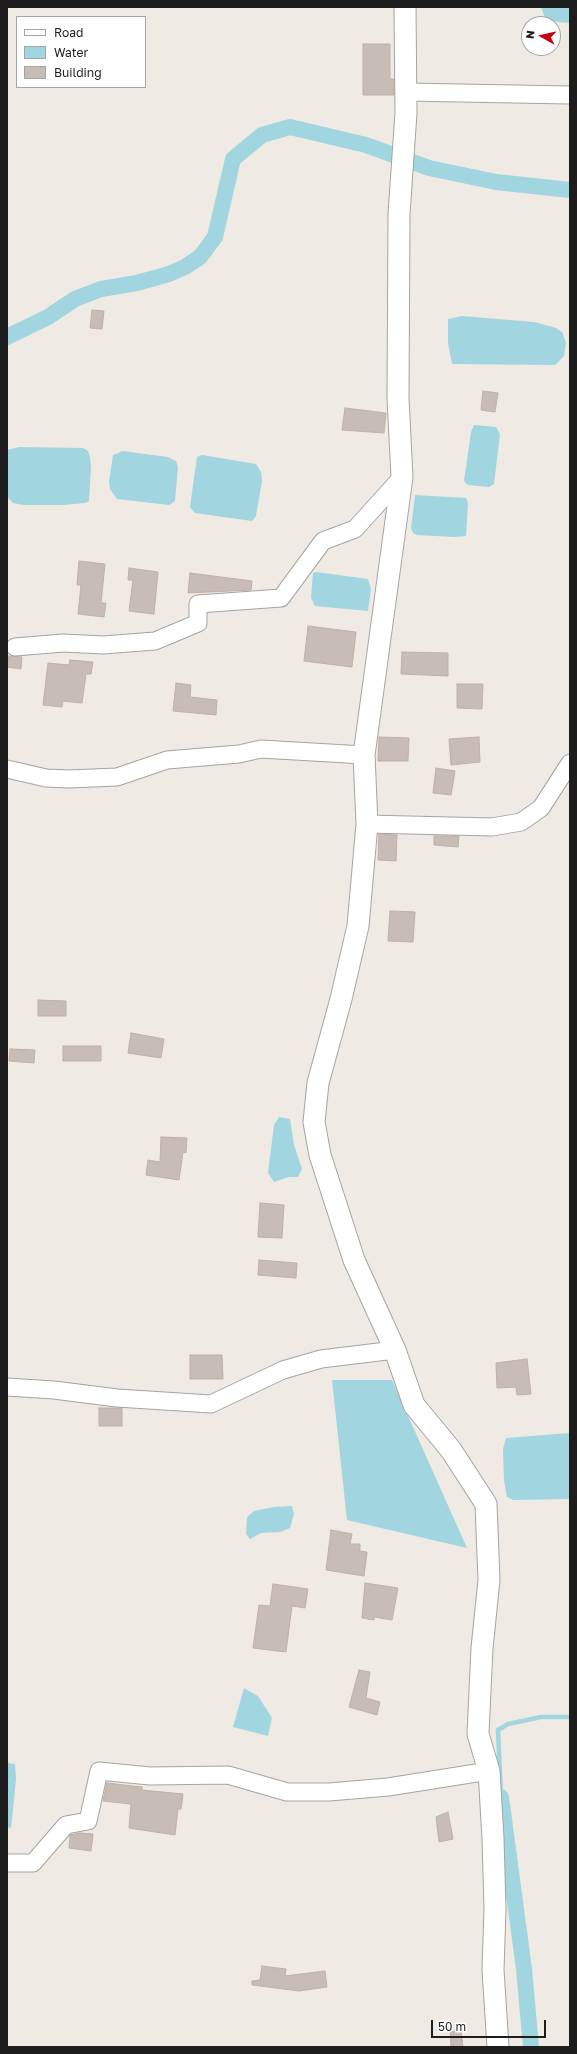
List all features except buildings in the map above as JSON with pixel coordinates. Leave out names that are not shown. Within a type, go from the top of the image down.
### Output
[{"type":"street","points":[[405,7],[406,113],[399,214],[398,398],[402,477],[364,755],[367,824],[358,926],[341,999],[318,1083],[314,1122],[320,1155],[354,1260],[395,1350],[414,1405],[451,1450],[486,1504],[489,1580],[482,1648],[478,1734],[489,1771],[495,1910],[493,1970],[498,2047]]},
{"type":"street","points":[[406,92],[570,95]]},
{"type":"street","points":[[16,647],[63,643],[103,645],[155,641],[198,623],[198,604],[281,598],[323,541],[355,529],[402,477]]},
{"type":"street","points":[[7,769],[46,778],[69,779],[117,777],[167,760],[239,754],[261,749],[364,755]]},
{"type":"street","points":[[367,824],[492,827],[521,822],[541,808],[570,763]]},
{"type":"street","points":[[7,1387],[54,1390],[117,1398],[211,1404],[283,1370],[321,1359],[395,1350]]},
{"type":"street","points":[[7,1863],[33,1863],[66,1825],[88,1821],[98,1772],[150,1776],[228,1775],[287,1792],[329,1792],[388,1788],[489,1771]]},
{"type":"water","points":[[541,7],[570,7],[570,23],[561,22],[561,16],[544,16]]},
{"type":"water","points":[[462,316],[534,322],[556,328],[562,332],[566,343],[564,356],[555,365],[452,364],[448,343],[448,319]]},
{"type":"water","points":[[474,425],[496,427],[500,434],[494,484],[489,487],[468,485],[464,481],[471,432]]},
{"type":"water","points":[[19,447],[83,448],[88,451],[91,468],[89,501],[85,503],[63,505],[24,505],[13,503],[7,497],[7,450]]},
{"type":"water","points":[[123,451],[168,457],[176,461],[178,467],[175,501],[169,505],[117,499],[110,489],[109,482],[113,455]]},
{"type":"water","points":[[202,455],[256,464],[261,472],[262,481],[256,516],[252,521],[195,513],[190,507],[197,457]]},
{"type":"water","points":[[415,495],[466,498],[468,503],[466,536],[454,537],[417,535],[413,533],[411,528]]},
{"type":"water","points":[[316,572],[368,579],[371,589],[368,611],[315,606],[311,598],[313,573]]},
{"type":"water","points":[[279,1117],[290,1119],[294,1145],[302,1169],[298,1177],[289,1177],[274,1182],[268,1173],[274,1125]]},
{"type":"water","points":[[332,1380],[392,1380],[467,1548],[347,1520]]},
{"type":"water","points":[[570,1433],[570,1499],[513,1500],[507,1497],[504,1480],[503,1449],[506,1438]]},
{"type":"water","points":[[292,1506],[294,1514],[290,1528],[280,1532],[261,1533],[250,1539],[246,1534],[247,1517],[254,1511],[274,1507]]},
{"type":"water","points":[[244,1688],[258,1696],[272,1718],[268,1736],[233,1727]]},
{"type":"water","points":[[7,1763],[15,1764],[16,1779],[11,1828],[7,1827]]},
{"type":"waterway","points":[[7,337],[48,317],[75,299],[101,289],[137,283],[169,274],[185,267],[200,257],[215,237],[233,159],[262,135],[290,127],[366,145],[429,168],[496,182],[570,190]]},
{"type":"waterway","points":[[501,1797],[498,1730],[508,1724],[541,1717],[570,1717]]},
{"type":"waterway","points":[[501,1797],[524,1969],[531,2047]]}]
